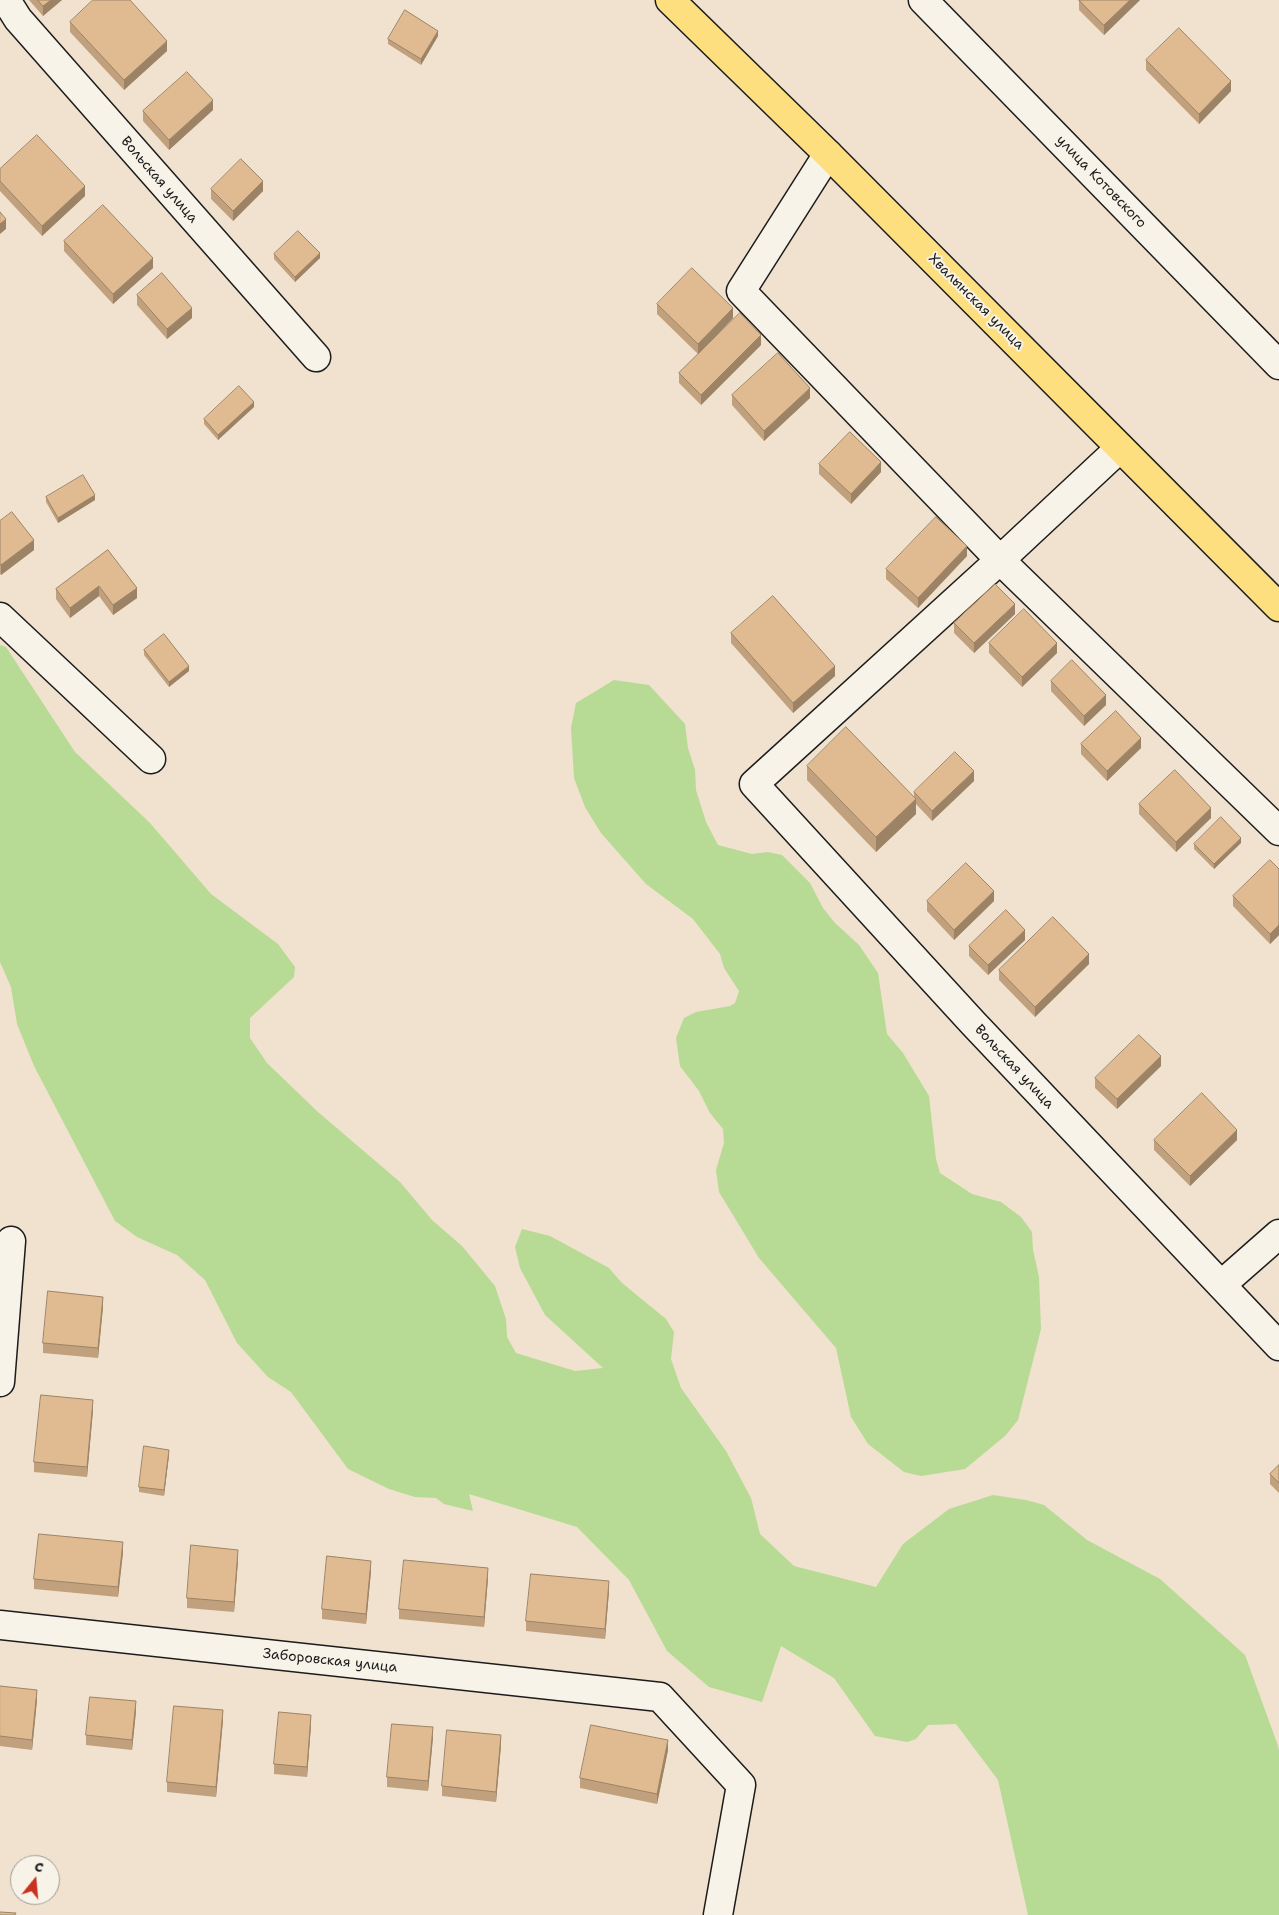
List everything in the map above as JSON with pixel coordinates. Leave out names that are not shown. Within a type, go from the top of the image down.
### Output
[{"type":"main road","name":"Хвалынская улица","points":[[670,0],[828,154],[1279,607]]},
{"type":"street","name":"Вольская улица","points":[[6,0],[18,19],[316,357]]},
{"type":"street","name":"улица Котовского","points":[[923,0],[1279,365]]},
{"type":"street","points":[[828,154],[741,291],[1000,560],[1279,831]]},
{"type":"street","points":[[1000,560],[1120,448]]},
{"type":"street","name":"Вольская улица","points":[[1000,560],[754,784],[973,1024],[1279,1346]]},
{"type":"street","points":[[0,617],[151,759]]},
{"type":"street","points":[[1221,1285],[1279,1234]]},
{"type":"street","points":[[0,1382],[11,1241]]},
{"type":"street","name":"Заборовская улица","points":[[0,1625],[660,1697],[742,1785],[718,1915]]},
{"type":"green space","points":[[0,645],[6,647],[75,752],[150,823],[211,894],[278,944],[295,967],[294,977],[250,1018],[250,1038],[267,1063],[318,1112],[400,1182],[432,1220],[462,1246],[495,1286],[506,1319],[507,1337],[516,1353],[575,1371],[603,1368],[545,1315],[520,1268],[515,1247],[522,1229],[550,1236],[609,1268],[622,1283],[666,1319],[674,1332],[671,1359],[681,1388],[726,1451],[751,1498],[760,1534],[794,1566],[876,1587],[903,1544],[949,1509],[993,1495],[1026,1500],[1044,1505],[1087,1540],[1160,1579],[1245,1655],[1279,1750],[1279,1915],[1028,1915],[998,1780],[956,1724],[928,1725],[916,1739],[907,1742],[875,1736],[834,1678],[781,1646],[762,1702],[709,1687],[667,1651],[629,1580],[577,1527],[469,1494],[473,1511],[444,1504],[436,1498],[415,1497],[389,1489],[348,1469],[291,1392],[268,1377],[237,1343],[205,1280],[177,1255],[137,1237],[115,1221],[34,1066],[17,1024],[11,987],[0,962]]},
{"type":"green space","points":[[614,680],[649,685],[685,724],[688,748],[695,770],[696,790],[706,822],[718,845],[752,854],[768,852],[782,855],[810,883],[823,908],[835,923],[859,945],[878,973],[887,1034],[903,1053],[929,1096],[936,1159],[940,1173],[972,1194],[1001,1202],[1021,1217],[1032,1232],[1033,1250],[1039,1277],[1041,1329],[1018,1420],[1005,1436],[965,1469],[921,1476],[904,1472],[868,1444],[851,1417],[836,1348],[759,1258],[719,1192],[716,1170],[724,1143],[723,1129],[710,1113],[699,1091],[680,1066],[676,1038],[684,1018],[696,1012],[730,1006],[735,1003],[739,991],[724,968],[720,954],[693,919],[646,884],[601,833],[585,807],[574,778],[571,728],[576,703]]},
{"type":"building","points":[[38,0],[51,0],[43,6]]},
{"type":"building","points":[[93,0],[130,0],[167,41],[124,80],[70,22]]},
{"type":"building","points":[[1079,0],[1130,0],[1104,25]]},
{"type":"building","points":[[405,10],[438,31],[421,59],[388,39]]},
{"type":"building","points":[[1179,28],[1231,81],[1199,114],[1146,60]]},
{"type":"building","points":[[187,72],[213,100],[169,140],[143,111]]},
{"type":"building","points":[[37,135],[85,186],[42,226],[0,181],[0,169]]},
{"type":"building","points":[[241,159],[263,181],[233,211],[211,189]]},
{"type":"building","points":[[103,205],[153,258],[113,294],[64,241]]},
{"type":"building","points":[[0,212],[6,219],[0,224]]},
{"type":"building","points":[[298,231],[320,253],[295,277],[274,254]]},
{"type":"building","points":[[692,268],[733,308],[698,344],[657,304]]},
{"type":"building","points":[[162,273],[192,308],[167,329],[137,295]]},
{"type":"building","points":[[740,313],[761,335],[701,395],[679,373]]},
{"type":"building","points":[[778,353],[810,388],[764,431],[732,395]]},
{"type":"building","points":[[239,386],[254,402],[218,435],[204,419]]},
{"type":"building","points":[[850,432],[881,462],[851,494],[819,464]]},
{"type":"building","points":[[83,475],[95,495],[58,518],[46,497]]},
{"type":"building","points":[[12,512],[34,540],[1,565],[0,521]]},
{"type":"building","points":[[936,517],[967,546],[918,598],[886,569]]},
{"type":"building","points":[[108,550],[137,588],[113,605],[99,586],[70,608],[56,589]]},
{"type":"building","points":[[995,584],[1015,604],[974,643],[954,623]]},
{"type":"building","points":[[773,596],[835,666],[793,703],[731,633]]},
{"type":"building","points":[[1024,609],[1057,643],[1022,677],[989,643]]},
{"type":"building","points":[[164,634],[189,666],[169,682],[144,650]]},
{"type":"building","points":[[1072,660],[1106,695],[1084,716],[1051,681]]},
{"type":"building","points":[[1116,711],[1141,738],[1107,771],[1081,744]]},
{"type":"building","points":[[846,727],[916,799],[876,837],[807,766]]},
{"type":"building","points":[[955,752],[974,771],[932,811],[914,792]]},
{"type":"building","points":[[1175,770],[1211,808],[1176,842],[1139,804]]},
{"type":"building","points":[[1221,817],[1241,838],[1214,864],[1194,844]]},
{"type":"building","points":[[1270,860],[1279,869],[1279,925],[1270,934],[1233,896]]},
{"type":"building","points":[[966,863],[994,891],[954,930],[927,901]]},
{"type":"building","points":[[1006,910],[1025,930],[988,965],[969,946]]},
{"type":"building","points":[[1053,917],[1089,954],[1035,1007],[999,970]]},
{"type":"building","points":[[1139,1035],[1161,1056],[1117,1099],[1095,1078]]},
{"type":"building","points":[[1202,1093],[1237,1130],[1190,1176],[1154,1140]]},
{"type":"building","points":[[48,1291],[103,1297],[98,1348],[43,1343]]},
{"type":"building","points":[[41,1395],[93,1400],[87,1467],[34,1462]]},
{"type":"building","points":[[144,1446],[169,1450],[164,1490],[139,1487]]},
{"type":"building","points":[[1279,1465],[1279,1483],[1270,1474]]},
{"type":"building","points":[[39,1534],[123,1542],[118,1587],[34,1579]]},
{"type":"building","points":[[191,1545],[238,1550],[234,1602],[187,1598]]},
{"type":"building","points":[[327,1556],[371,1561],[366,1614],[322,1609]]},
{"type":"building","points":[[404,1560],[488,1568],[484,1617],[399,1609]]},
{"type":"building","points":[[531,1574],[609,1581],[605,1629],[526,1621]]},
{"type":"building","points":[[0,1686],[37,1690],[32,1740],[0,1736]]},
{"type":"building","points":[[90,1697],[136,1701],[132,1740],[86,1735]]},
{"type":"building","points":[[174,1706],[223,1710],[216,1787],[167,1782]]},
{"type":"building","points":[[279,1712],[311,1715],[307,1767],[274,1764]]},
{"type":"building","points":[[392,1724],[433,1727],[428,1781],[387,1777]]},
{"type":"building","points":[[591,1725],[668,1740],[657,1794],[580,1778]]},
{"type":"building","points":[[447,1730],[501,1735],[496,1792],[442,1786]]},
{"type":"building","points":[[0,1912],[16,1913],[15,1915],[0,1915]]}]
